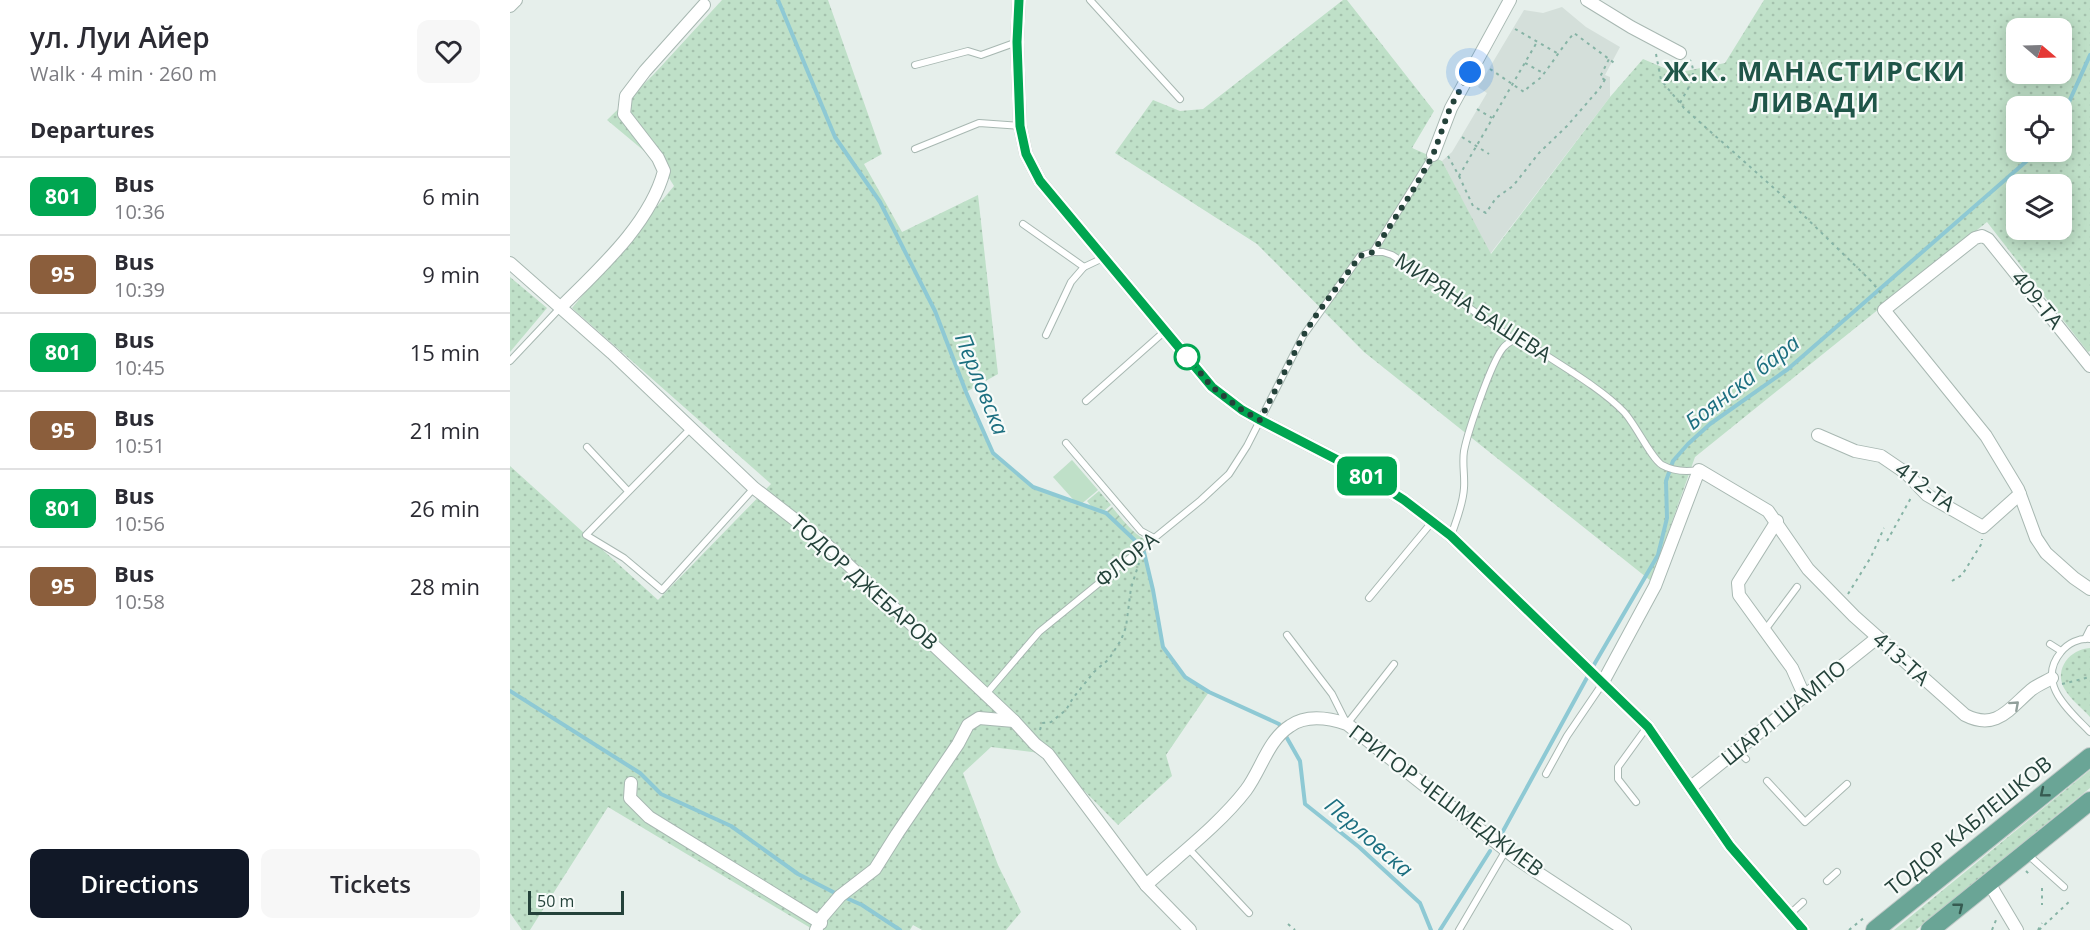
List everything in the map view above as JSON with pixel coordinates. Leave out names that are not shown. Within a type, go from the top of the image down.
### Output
[{"type":"main road","name":"ТОДОР КАБЛЕШКОВ","points":[[1875,930],[2090,757]]},
{"type":"main road","points":[[1930,930],[1989,883],[2026,862],[2090,801]]},
{"type":"street","points":[[510,6],[516,0]]},
{"type":"street","points":[[1019,0],[1017,42],[1020,126],[1026,154],[1040,181],[1212,387],[1242,410],[1357,470],[1404,500],[1451,536],[1648,727],[1730,846],[1803,930]]},
{"type":"street","points":[[1433,155],[1450,108],[1510,0]]},
{"type":"street","points":[[1587,0],[1680,53]]},
{"type":"street","points":[[560,308],[609,259],[649,207],[661,182],[664,171],[658,158],[624,114],[626,96],[645,71],[704,5]]},
{"type":"street","name":"409-ТА","points":[[2020,494],[1986,436],[1884,310],[1975,238],[1982,236],[1988,239],[2090,366]]},
{"type":"street","name":"ТОДОР ДЖЕБАРОВ","points":[[510,263],[612,353],[754,488],[825,543],[1048,754],[1146,885],[1190,930]]},
{"type":"street","name":"412-ТА","points":[[1818,435],[1855,451],[1881,456],[1906,472],[1927,495],[1983,527]]},
{"type":"street","points":[[1595,674],[1655,586],[1699,470]]},
{"type":"street","name":"413-ТА","points":[[1699,470],[1768,510],[1808,569],[1841,604],[1965,715],[1974,720],[1995,719],[2005,714],[2033,688],[2052,683]]},
{"type":"street","points":[[1983,527],[2020,494],[2036,538],[2046,553],[2090,589]]},
{"type":"street","points":[[1777,521],[1738,583],[1738,595],[1792,668],[1804,695]]},
{"type":"street","name":"ШАРЛ ШАМПО","points":[[1691,788],[1742,755],[1804,695],[1877,638]]},
{"type":"street","points":[[631,783],[630,798],[649,817],[820,923],[840,896],[875,869],[958,744],[968,725],[979,718],[1014,721]]},
{"type":"street","name":"ГРИГОР ЧЕШМЕДЖИЕВ","points":[[1146,885],[1232,806],[1247,789],[1277,737],[1291,725],[1311,719],[1330,718],[1347,724],[1506,850],[1625,930]]},
{"type":"street","points":[[1989,883],[2017,930]]},
{"type":"lane","points":[[1090,0],[1180,99]]},
{"type":"lane","points":[[915,65],[968,51],[981,55],[1017,42]]},
{"type":"lane","points":[[915,149],[980,123],[1020,126]]},
{"type":"lane","points":[[1373,252],[1433,155]]},
{"type":"lane","points":[[1023,224],[1084,267]]},
{"type":"lane","name":"МИРЯНА БАШЕВА","points":[[1260,420],[1303,336],[1317,314],[1360,256],[1383,252],[1392,255],[1436,284],[1514,340],[1529,344],[1623,411],[1636,426],[1653,458],[1660,464],[1685,472],[1699,470]]},
{"type":"lane","points":[[1046,335],[1071,282],[1084,267],[1104,258]]},
{"type":"lane","points":[[510,361],[560,308]]},
{"type":"lane","points":[[1086,401],[1165,331]]},
{"type":"lane","points":[[1451,536],[1464,491],[1465,450],[1473,422],[1497,359],[1503,349],[1514,340]]},
{"type":"lane","name":"ФЛОРА","points":[[986,694],[1040,632],[1201,500],[1229,474],[1247,447],[1260,420]]},
{"type":"lane","points":[[691,428],[586,535],[624,558],[662,590],[754,488]]},
{"type":"lane","points":[[1066,443],[1141,531],[1154,538]]},
{"type":"lane","points":[[587,447],[628,491]]},
{"type":"lane","points":[[1369,598],[1432,521]]},
{"type":"lane","points":[[1765,630],[1797,586]]},
{"type":"lane","points":[[2090,629],[2088,639],[2071,643],[2061,651],[2054,662],[2052,683],[2061,701],[2090,732]]},
{"type":"lane","points":[[1287,635],[1332,694],[1347,724],[1394,664]]},
{"type":"lane","points":[[2050,644],[2061,651]]},
{"type":"lane","points":[[1546,774],[1567,736],[1595,674]]},
{"type":"lane","points":[[1636,802],[1618,779],[1618,767],[1648,727]]},
{"type":"lane","points":[[1767,781],[1805,822],[1847,784]]},
{"type":"lane","points":[[1188,847],[1249,913]]},
{"type":"lane","points":[[1459,930],[1506,850]]},
{"type":"lane","points":[[2026,862],[2064,887]]},
{"type":"lane","points":[[1827,881],[1837,872]]},
{"type":"lane","points":[[1789,914],[1803,902]]},
{"type":"path","points":[[1515,29],[1557,53]]},
{"type":"path","points":[[1490,69],[1524,92],[1543,73],[1574,33],[1617,65]]},
{"type":"path","points":[[1459,176],[1537,42]]},
{"type":"path","points":[[1680,53],[1689,59],[1694,72],[1680,103]]},
{"type":"path","points":[[1605,80],[1600,77],[1609,59]]},
{"type":"path","points":[[1525,63],[1543,73]]},
{"type":"path","points":[[1657,63],[1661,80],[1680,103],[1794,206],[1871,281],[1880,293]]},
{"type":"path","points":[[1448,156],[1473,206],[1486,213],[1496,198],[1513,186],[1539,153],[1568,126],[1600,88],[1607,76]]},
{"type":"path","points":[[1477,109],[1492,118]]},
{"type":"path","points":[[1462,137],[1489,154]]},
{"type":"path","points":[[1887,541],[1918,485]]},
{"type":"path","points":[[1952,582],[1962,575],[1982,543],[1983,527]]},
{"type":"path","points":[[1841,604],[1871,557],[1884,528]]},
{"type":"path","points":[[1035,744],[1042,723],[1051,722],[1066,710],[1094,672],[1109,659],[1121,640],[1126,627],[1131,588],[1138,565],[1138,551]]},
{"type":"path","points":[[2052,683],[2090,677]]},
{"type":"path","points":[[2026,862],[2031,876]]},
{"type":"path","points":[[2042,888],[2042,905]]},
{"type":"path","points":[[2038,930],[2070,901]]},
{"type":"path","points":[[2038,930],[2042,923]]},
{"type":"path","points":[[1288,924],[1295,930]]},
{"type":"shaded area","points":[[1562,7],[1586,27],[1620,47],[1605,75],[1610,77],[1610,97],[1490,254],[1442,161],[1452,152],[1487,93],[1478,87],[1524,10],[1543,13]]},
{"type":"green space","points":[[722,0],[828,0],[882,154],[864,164],[902,232],[978,195],[998,374],[966,392],[993,453],[1033,487],[1093,509],[1087,501],[1099,491],[1111,505],[1103,512],[1143,548],[1163,647],[1185,677],[1209,692],[1166,755],[1172,776],[1118,825],[1048,754],[991,747],[963,773],[998,865],[1021,912],[1006,930],[922,930],[913,925],[910,930],[814,930],[608,807],[530,930],[522,930],[510,913],[510,466],[658,600],[771,484],[572,308],[674,186],[661,165],[607,120],[654,74]]},
{"type":"green space","points":[[1343,0],[1347,0],[1434,111],[1412,148],[1442,161],[1491,254],[1610,97],[1643,59],[1676,73],[1725,63],[1764,0],[2090,0],[2090,351],[2088,352],[1987,222],[1695,457],[1651,581],[1364,352],[1257,244],[1115,153],[1153,100],[1180,111],[1203,109]]},
{"type":"green space","points":[[510,277],[547,308],[510,352]]},
{"type":"green space","points":[[1072,460],[1098,490],[1079,506],[1053,477]]},
{"type":"green space","points":[[1112,507],[1132,530],[1146,540],[1142,547],[1106,512]]},
{"type":"green space","points":[[2090,648],[2090,717],[2064,688],[2061,674],[2070,656]]},
{"type":"green space","points":[[2090,770],[2090,788],[1916,930],[1894,930]]},
{"type":"waterway","name":"Перловска","points":[[778,0],[835,137],[880,202],[935,311],[966,392],[993,453],[1033,487],[1106,513],[1143,548],[1163,647],[1185,677],[1209,692],[1279,724],[1300,761],[1305,804],[1359,847],[1420,903],[1431,930]]},
{"type":"waterway","name":"Боянска бара","points":[[2072,96],[2090,55]]},
{"type":"waterway","name":"Боянска бара","points":[[1502,833],[1595,663],[1658,555],[1667,518],[1666,481],[1673,461],[1710,424],[1788,369],[2026,162]]},
{"type":"waterway","points":[[510,691],[640,773],[661,794],[731,826],[798,874],[837,894]]},
{"type":"waterway","name":"Боянска бара","points":[[1440,930],[1490,851]]},
{"type":"waterway","points":[[844,897],[862,905],[900,930]]},
{"type":"bus line","name":"801","points":[[1019,0],[1017,42],[1020,126],[1026,154],[1040,181],[1212,387],[1242,410],[1357,470],[1404,500],[1451,536],[1648,727],[1730,846],[1803,930]]},
{"type":"district","name":"Ж.К. МАНАСТИРСКИ ЛИВАДИ","points":[[1815,88]]},
{"type":"route","points":[[1187,357],[1212,387],[1242,410],[1260,420],[1303,336],[1317,314],[1360,256],[1373,252],[1412,192],[1433,155],[1450,108],[1470,72]]}]
